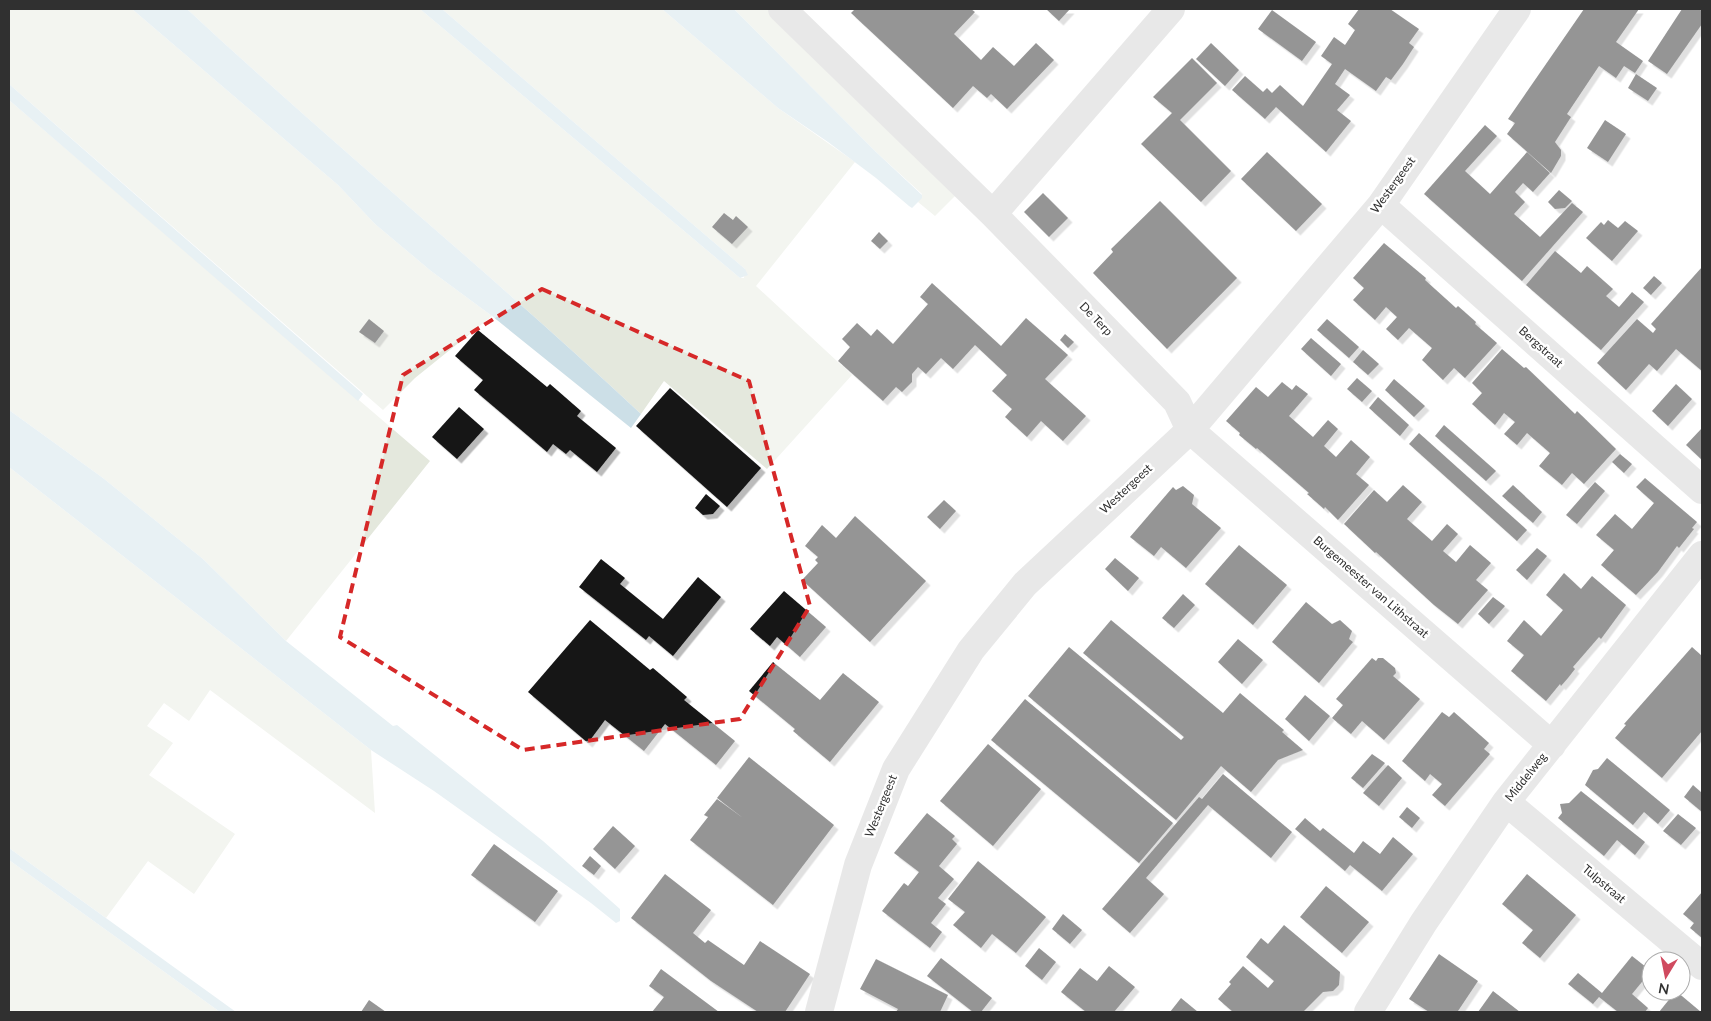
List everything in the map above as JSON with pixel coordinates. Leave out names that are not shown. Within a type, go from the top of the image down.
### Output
[{"type":"street","name":"De Terp","points":[[782,9],[993,214],[1178,402],[1190,430]]},
{"type":"street","points":[[993,214],[1171,9]]},
{"type":"street","name":"Westergeest","points":[[819,1012],[858,865],[896,769],[971,650],[1025,584],[1190,430],[1380,205],[1516,9]]},
{"type":"street","name":"Bergstraat","points":[[1380,205],[1702,490]]},
{"type":"street","name":"Burgemeester van Lithstraat","points":[[1190,430],[1552,745]]},
{"type":"street","name":"Middelweg","points":[[1368,1012],[1424,922],[1506,802],[1702,555]]},
{"type":"street","name":"Tulpstraat","points":[[1506,802],[1702,966]]},
{"type":"highlighted area","points":[[542,289],[749,381],[810,606],[740,719],[523,750],[340,637],[403,375]]},
{"type":"shaded area","points":[[9,9],[132,9],[338,185],[375,224],[431,271],[492,316],[415,378],[383,410],[9,84]]},
{"type":"shaded area","points":[[132,9],[187,9],[528,311],[641,414],[631,428],[492,316],[431,271],[375,224],[338,185]]},
{"type":"shaded area","points":[[187,9],[420,9],[740,278],[744,278],[745,269],[442,9],[662,9],[778,108],[855,162],[756,286],[852,375],[767,469],[664,381],[641,414],[528,311]]},
{"type":"shaded area","points":[[420,9],[442,9],[745,269],[748,275],[740,278]]},
{"type":"shaded area","points":[[662,9],[734,9],[876,152],[922,195],[922,198],[912,208],[909,206],[876,178],[828,142],[778,108]]},
{"type":"shaded area","points":[[734,9],[768,9],[866,100],[958,193],[935,216],[918,202],[922,194],[876,152]]},
{"type":"shaded area","points":[[9,84],[363,394],[358,401],[9,100]]},
{"type":"shaded area","points":[[9,100],[430,461],[286,641],[203,559],[103,478],[9,410]]},
{"type":"shaded area","points":[[9,410],[103,478],[203,559],[286,641],[393,726],[397,725],[543,841],[620,909],[620,921],[616,923],[591,903],[434,791],[371,750],[9,467]]},
{"type":"shaded area","points":[[9,467],[371,750],[375,813],[210,690],[189,721],[164,703],[147,726],[173,743],[149,775],[235,834],[194,894],[148,861],[106,918],[9,848]]},
{"type":"shaded area","points":[[9,848],[236,1012],[220,1012],[9,860]]},
{"type":"shaded area","points":[[9,860],[220,1012],[9,1012]]},
{"type":"building","points":[[855,9],[971,9],[975,12],[954,34],[981,60],[993,47],[1014,66],[1036,43],[1054,60],[1007,109],[991,94],[987,98],[973,86],[953,108],[851,13]]},
{"type":"building","points":[[1046,9],[1070,9],[1059,21]]},
{"type":"building","points":[[1359,9],[1390,9],[1419,29],[1409,43],[1414,47],[1403,64],[1391,80],[1386,77],[1376,91],[1345,69],[1335,84],[1350,95],[1337,110],[1351,121],[1326,152],[1276,107],[1265,119],[1232,90],[1245,76],[1263,92],[1267,88],[1272,93],[1280,85],[1303,106],[1332,64],[1321,56],[1334,37],[1345,45],[1355,30],[1348,24]]},
{"type":"building","points":[[1584,9],[1639,9],[1616,42],[1643,61],[1635,73],[1624,66],[1616,78],[1599,66],[1567,114],[1571,117],[1555,142],[1561,150],[1561,156],[1551,173],[1507,134],[1515,123],[1508,119]]},
{"type":"building","points":[[1682,9],[1699,9],[1702,11],[1702,24],[1667,74],[1648,61]]},
{"type":"building","points":[[1272,10],[1316,42],[1302,61],[1258,29]]},
{"type":"building","points":[[1211,43],[1239,70],[1225,86],[1196,59]]},
{"type":"building","points":[[1192,58],[1217,83],[1180,120],[1231,171],[1201,202],[1141,144],[1172,113],[1153,97]]},
{"type":"building","points":[[1636,74],[1657,88],[1648,101],[1628,88]]},
{"type":"building","points":[[1605,120],[1626,134],[1608,162],[1587,148]]},
{"type":"building","points":[[1485,125],[1497,136],[1465,171],[1490,194],[1527,152],[1550,173],[1533,192],[1523,183],[1515,192],[1525,202],[1514,214],[1540,237],[1572,203],[1583,212],[1522,281],[1424,194]]},
{"type":"building","points":[[1267,152],[1322,204],[1296,231],[1241,179]]},
{"type":"building","points":[[1559,190],[1572,201],[1565,208],[1555,209],[1548,202]]},
{"type":"building","points":[[1043,193],[1068,218],[1049,237],[1024,212]]},
{"type":"building","points":[[1160,201],[1237,278],[1167,349],[1093,273],[1113,252],[1111,249]]},
{"type":"building","points":[[724,213],[733,220],[736,216],[748,227],[732,244],[712,227]]},
{"type":"building","points":[[1608,220],[1618,228],[1625,221],[1638,231],[1612,261],[1586,238],[1601,222],[1604,225]]},
{"type":"building","points":[[879,232],[888,241],[880,249],[871,241]]},
{"type":"building","points":[[1384,243],[1426,278],[1425,280],[1456,308],[1458,306],[1497,343],[1465,378],[1454,368],[1443,380],[1422,360],[1432,348],[1409,328],[1398,340],[1386,329],[1397,317],[1386,307],[1375,320],[1353,300],[1364,288],[1353,278]]},
{"type":"building","points":[[1555,251],[1581,273],[1587,266],[1613,289],[1606,296],[1619,307],[1632,292],[1644,302],[1601,350],[1526,285]]},
{"type":"building","points":[[1702,267],[1702,371],[1676,349],[1657,371],[1649,364],[1626,390],[1597,363],[1637,319],[1653,333],[1656,329],[1651,324]]},
{"type":"building","points":[[1654,276],[1662,283],[1651,295],[1643,288]]},
{"type":"building","points":[[932,283],[1001,346],[1026,318],[1068,355],[1045,379],[1086,416],[1063,441],[1041,421],[1027,437],[1005,417],[1012,409],[992,391],[1007,375],[975,345],[953,369],[941,358],[926,374],[918,367],[912,374],[912,382],[902,392],[896,387],[883,401],[838,361],[850,347],[842,339],[857,323],[871,336],[877,329],[893,344],[928,304],[920,297]]},
{"type":"building","points":[[369,319],[384,331],[375,343],[359,332]]},
{"type":"building","points":[[1327,319],[1359,347],[1349,358],[1317,330]]},
{"type":"building","points":[[478,330],[547,387],[550,384],[581,411],[577,416],[616,448],[597,472],[570,450],[566,454],[553,444],[547,452],[474,390],[483,380],[455,356]]},
{"type":"building","points":[[1065,334],[1074,342],[1068,348],[1060,340]]},
{"type":"building","points":[[1311,338],[1341,364],[1331,376],[1301,349]]},
{"type":"building","points":[[1502,349],[1524,368],[1526,367],[1575,414],[1577,411],[1616,449],[1584,484],[1572,473],[1562,485],[1539,466],[1550,453],[1527,433],[1517,445],[1504,434],[1515,422],[1504,413],[1495,425],[1472,404],[1482,393],[1472,383]]},
{"type":"building","points":[[1363,350],[1379,364],[1368,375],[1353,362]]},
{"type":"building","points":[[1357,378],[1372,391],[1362,402],[1347,389]]},
{"type":"building","points":[[1394,379],[1425,406],[1414,417],[1385,390]]},
{"type":"building","points":[[1282,382],[1292,390],[1296,385],[1308,394],[1289,416],[1313,437],[1328,420],[1338,429],[1324,446],[1336,457],[1351,440],[1370,457],[1356,474],[1369,485],[1338,520],[1257,448],[1239,435],[1240,433],[1226,421],[1256,387],[1268,397]]},
{"type":"building","points":[[1676,384],[1692,399],[1668,426],[1652,411]]},
{"type":"building","points":[[670,388],[761,468],[727,507],[636,426]]},
{"type":"building","points":[[1378,397],[1409,425],[1400,436],[1369,408]]},
{"type":"building","points":[[459,407],[484,429],[457,459],[432,437]]},
{"type":"building","points":[[1444,425],[1496,471],[1486,481],[1435,436]]},
{"type":"building","points":[[1702,428],[1702,460],[1686,445]]},
{"type":"building","points":[[1419,433],[1527,530],[1517,541],[1409,444]]},
{"type":"building","points":[[1620,454],[1632,464],[1624,473],[1612,462]]},
{"type":"building","points":[[1645,478],[1697,522],[1692,528],[1694,529],[1679,548],[1677,546],[1658,572],[1636,595],[1601,565],[1614,550],[1596,535],[1615,514],[1632,529],[1654,503],[1636,487]]},
{"type":"building","points":[[1595,482],[1605,491],[1577,524],[1566,515]]},
{"type":"building","points":[[1403,485],[1422,502],[1407,519],[1432,541],[1447,524],[1458,534],[1443,551],[1456,562],[1470,545],[1491,563],[1476,580],[1488,590],[1458,624],[1434,605],[1344,524],[1374,490],[1387,502]]},
{"type":"building","points":[[1513,485],[1542,512],[1533,523],[1502,496]]},
{"type":"building","points":[[1183,486],[1194,495],[1192,504],[1221,528],[1186,568],[1161,547],[1154,556],[1130,537],[1173,487],[1176,490]]},
{"type":"building","points":[[706,494],[720,506],[713,514],[703,515],[695,508]]},
{"type":"building","points":[[944,500],[956,511],[940,529],[927,517]]},
{"type":"building","points":[[855,516],[926,581],[870,642],[802,580],[818,563],[815,560],[818,557],[805,546],[822,525],[836,538]]},
{"type":"building","points":[[1239,545],[1287,585],[1253,625],[1205,584]]},
{"type":"building","points":[[1537,548],[1547,556],[1527,580],[1516,570]]},
{"type":"building","points":[[1115,558],[1139,578],[1128,591],[1105,569]]},
{"type":"building","points":[[601,559],[625,578],[620,584],[663,619],[698,577],[721,597],[673,656],[649,636],[646,640],[579,587]]},
{"type":"building","points":[[1564,573],[1581,589],[1592,576],[1626,605],[1601,639],[1599,637],[1573,667],[1575,669],[1568,678],[1561,686],[1560,684],[1546,701],[1511,671],[1524,655],[1507,641],[1524,620],[1541,636],[1563,610],[1546,595]]},
{"type":"building","points":[[784,591],[826,627],[800,657],[777,637],[770,646],[750,629]]},
{"type":"building","points":[[1183,594],[1195,605],[1174,628],[1162,618]]},
{"type":"building","points":[[1493,597],[1505,606],[1489,624],[1478,614]]},
{"type":"building","points":[[1306,602],[1332,624],[1340,620],[1352,631],[1349,639],[1353,642],[1319,683],[1272,642]]},
{"type":"building","points":[[590,620],[650,670],[653,668],[687,697],[684,700],[735,741],[716,765],[665,724],[644,751],[605,720],[588,743],[528,692]]},
{"type":"building","points":[[1111,620],[1223,713],[1240,693],[1284,730],[1282,732],[1303,750],[1278,760],[1251,792],[1221,766],[1176,820],[1028,696],[1069,647],[1181,740],[1184,737],[1083,653]]},
{"type":"building","points":[[1238,639],[1263,660],[1242,684],[1218,662]]},
{"type":"building","points":[[1692,647],[1702,656],[1702,731],[1662,778],[1615,738],[1626,725],[1624,724]]},
{"type":"building","points":[[1372,658],[1376,661],[1378,658],[1383,658],[1395,668],[1396,673],[1393,676],[1420,699],[1384,740],[1362,721],[1351,734],[1332,718],[1343,705],[1336,699]]},
{"type":"building","points":[[773,662],[820,700],[843,673],[879,702],[830,762],[793,731],[795,729],[749,691]]},
{"type":"building","points":[[1305,695],[1330,716],[1309,741],[1285,719]]},
{"type":"building","points":[[1025,699],[1173,823],[1139,863],[991,740]]},
{"type":"building","points":[[1442,712],[1449,717],[1454,712],[1489,743],[1484,749],[1490,754],[1445,806],[1432,795],[1442,784],[1430,774],[1425,781],[1402,761]]},
{"type":"building","points":[[988,744],[1041,789],[993,846],[940,801]]},
{"type":"building","points":[[1372,754],[1385,763],[1363,788],[1351,778]]},
{"type":"building","points":[[749,757],[834,825],[773,905],[690,840],[708,817],[704,815],[717,799],[743,818],[717,798]]},
{"type":"building","points":[[1607,758],[1670,810],[1658,824],[1644,812],[1633,825],[1585,785],[1593,770],[1598,769]]},
{"type":"building","points":[[1388,765],[1402,778],[1379,806],[1363,793]]},
{"type":"building","points":[[1223,774],[1292,832],[1271,858],[1208,805],[1146,878],[1164,894],[1130,933],[1102,909],[1199,797],[1202,799]]},
{"type":"building","points":[[1693,785],[1702,793],[1702,812],[1684,797]]},
{"type":"building","points":[[1581,791],[1645,842],[1635,855],[1617,840],[1604,856],[1558,818],[1562,813],[1560,804],[1569,803]]},
{"type":"building","points":[[1407,807],[1420,818],[1412,828],[1399,817]]},
{"type":"building","points":[[927,813],[955,836],[952,839],[957,844],[939,866],[954,879],[938,898],[946,904],[931,923],[942,932],[930,948],[882,911],[904,883],[908,886],[919,872],[894,853]]},
{"type":"building","points":[[1678,814],[1696,828],[1681,845],[1663,831]]},
{"type":"building","points":[[1305,818],[1320,831],[1323,828],[1354,853],[1363,841],[1380,854],[1393,837],[1413,854],[1382,891],[1350,865],[1345,871],[1295,829]]},
{"type":"building","points":[[613,826],[635,846],[615,869],[593,849]]},
{"type":"building","points":[[494,844],[558,891],[535,922],[471,875]]},
{"type":"building","points":[[590,856],[601,866],[594,875],[582,866]]},
{"type":"building","points":[[978,861],[1046,917],[1016,953],[992,934],[981,948],[953,925],[965,912],[948,899]]},
{"type":"building","points":[[665,874],[711,910],[693,933],[705,943],[708,940],[744,965],[760,941],[810,974],[785,1012],[758,1012],[711,981],[631,918]]},
{"type":"building","points":[[1527,874],[1576,915],[1540,958],[1522,943],[1533,930],[1502,904]]},
{"type":"building","points":[[1326,886],[1369,922],[1342,953],[1300,917]]},
{"type":"building","points":[[1702,892],[1702,938],[1690,928],[1694,923],[1683,914]]},
{"type":"building","points":[[1063,914],[1082,930],[1070,944],[1052,929]]},
{"type":"building","points":[[1284,925],[1340,972],[1339,985],[1333,991],[1323,992],[1303,1012],[1233,1012],[1218,999],[1243,966],[1268,988],[1274,981],[1246,957],[1261,938],[1268,944]]},
{"type":"building","points":[[1039,948],[1056,962],[1042,980],[1025,966]]},
{"type":"building","points":[[1439,954],[1478,981],[1459,1012],[1429,1012],[1409,999]]},
{"type":"building","points":[[1632,956],[1641,963],[1641,983],[1632,994],[1648,1008],[1645,1012],[1618,1012],[1599,997],[1593,1004],[1568,984],[1578,973],[1602,993]]},
{"type":"building","points":[[941,958],[992,998],[981,1012],[973,1012],[927,976]]},
{"type":"building","points":[[876,959],[948,995],[940,1012],[896,1012],[898,1009],[860,989]]},
{"type":"building","points":[[1109,966],[1135,987],[1114,1012],[1086,1012],[1061,992],[1080,968],[1097,981]]},
{"type":"building","points":[[661,969],[719,1012],[652,1012],[664,997],[649,986]]},
{"type":"building","points":[[1493,991],[1520,1012],[1478,1012]]},
{"type":"building","points":[[1181,998],[1198,1012],[1170,1012]]},
{"type":"building","points":[[369,1000],[386,1012],[361,1012]]},
{"type":"building","points":[[1668,1001],[1688,1001],[1701,1012],[1659,1012]]}]
